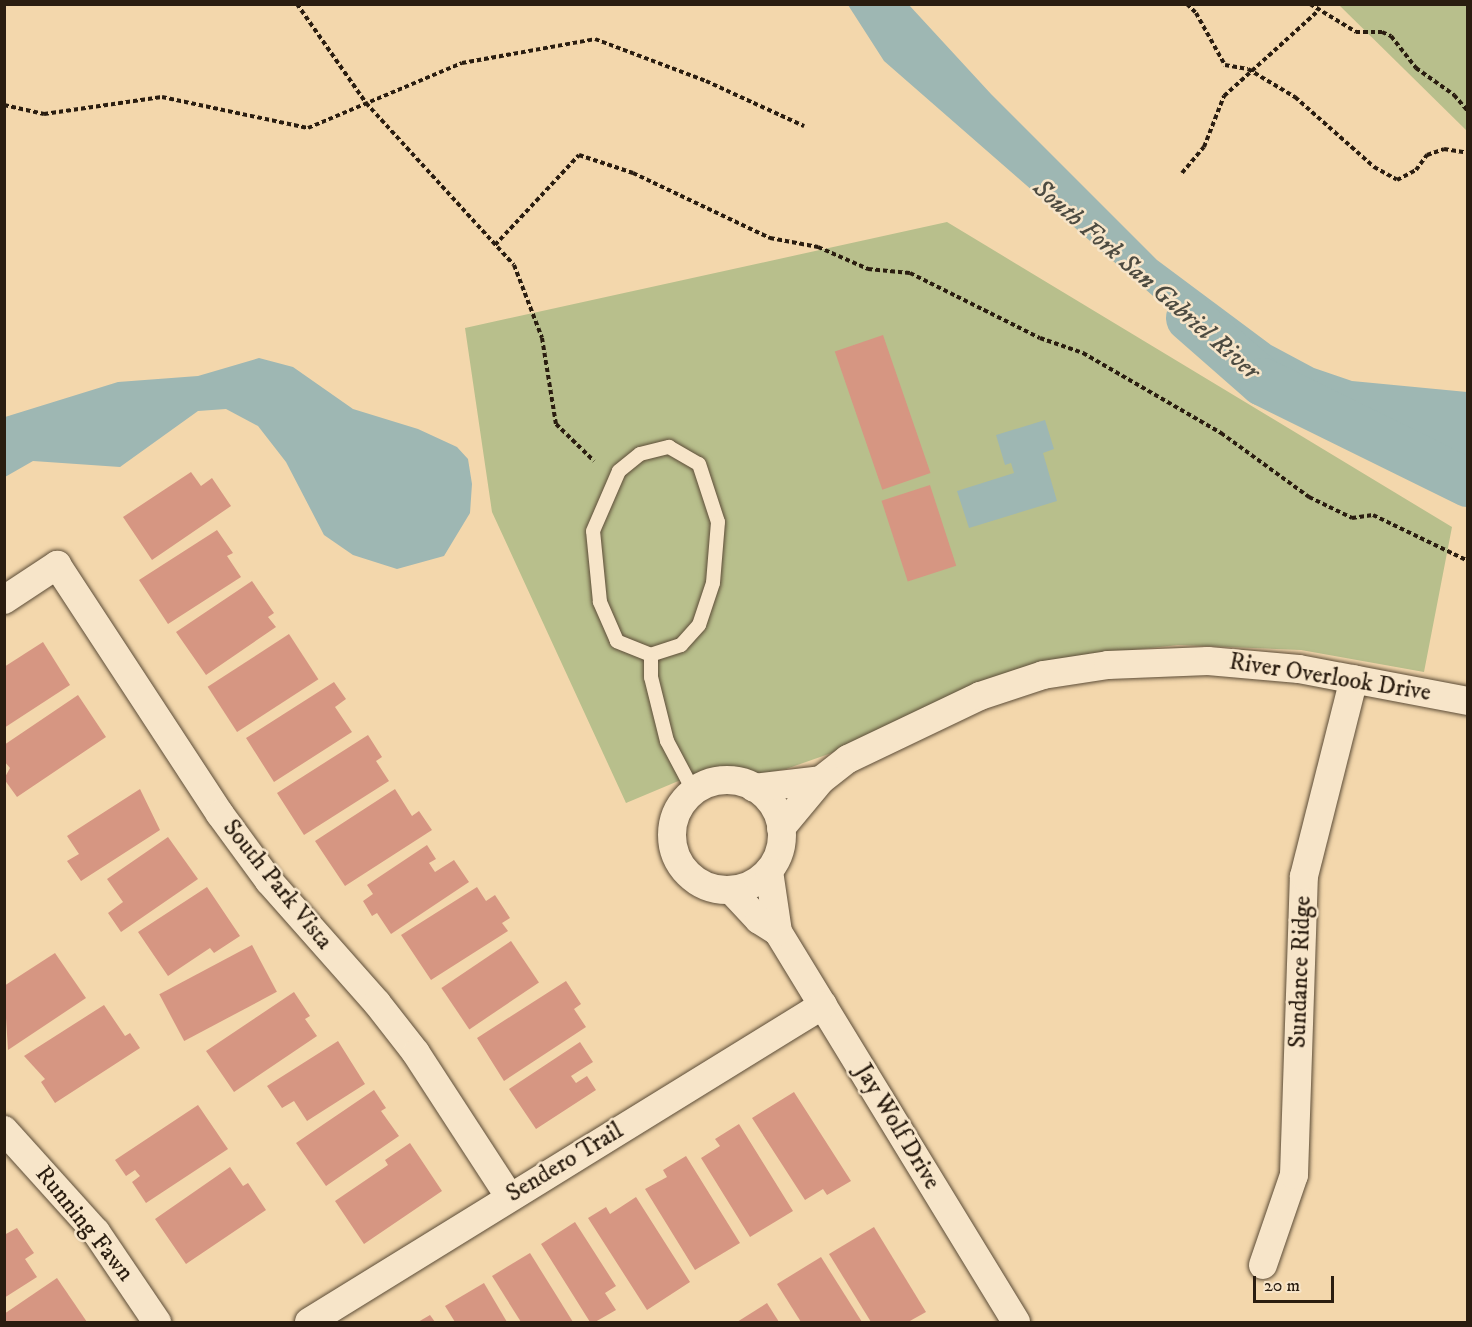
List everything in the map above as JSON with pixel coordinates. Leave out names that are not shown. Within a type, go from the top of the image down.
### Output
[{"type":"street","name":"South Park Vista","points":[[4,600],[57,565],[220,814],[269,881],[417,1053],[509,1196]]},
{"type":"street","name":"River Overlook Drive","points":[[781,828],[821,780],[848,759],[970,701],[1043,675],[1108,665],[1209,661],[1299,669],[1467,701]]},
{"type":"street","name":"Sundance Ridge","points":[[1263,1265],[1294,1175],[1304,876],[1354,680]]},
{"type":"street","points":[[754,788],[777,812],[781,828],[780,851],[769,871],[745,887],[731,890],[698,882],[676,856],[673,822],[680,807],[694,792],[722,780],[754,788],[821,780]]},
{"type":"street","name":"Jay Wolf Drive","points":[[769,871],[778,932],[1016,1323]]},
{"type":"street","name":"Jay Wolf Drive","points":[[731,890],[759,920],[778,932]]},
{"type":"street","name":"Sendero Trail","points":[[309,1323],[509,1196],[823,1005]]},
{"type":"street","name":"Running Fawn","points":[[4,1130],[96,1232],[157,1323]]},
{"type":"lane","points":[[669,447],[699,464],[712,494],[718,532],[713,583],[699,625],[681,645],[651,655],[617,641],[600,602],[593,531],[619,471],[640,454],[669,447]]},
{"type":"lane","points":[[651,655],[651,677],[667,741],[694,792]]},
{"type":"path","points":[[297,4],[366,103],[514,265],[542,338],[556,424],[594,461]]},
{"type":"path","points":[[1187,4],[1196,13],[1225,65],[1252,72],[1295,97],[1374,167],[1397,180],[1416,170],[1427,155],[1444,149],[1467,153]]},
{"type":"path","points":[[1310,4],[1318,11],[1356,32],[1382,32],[1391,36],[1416,68],[1454,95],[1467,111]]},
{"type":"path","points":[[1182,173],[1204,147],[1224,96],[1318,11]]},
{"type":"path","points":[[4,105],[44,114],[162,97],[308,128],[462,63],[595,39],[706,81],[804,126]]},
{"type":"path","points":[[495,245],[579,155],[633,173],[770,238],[818,247],[868,269],[910,273],[1040,338],[1083,353],[1221,433],[1309,497],[1352,518],[1373,515],[1467,561]]},
{"type":"green space","points":[[1339,5],[1467,5],[1467,131]]},
{"type":"green space","points":[[947,222],[1452,527],[1424,672],[1301,650],[1178,645],[1096,654],[1014,670],[881,728],[843,749],[786,769],[749,776],[707,769],[626,803],[492,512],[465,328]]},
{"type":"water","points":[[848,5],[909,5],[991,94],[1157,260],[1271,345],[1314,368],[1352,381],[1467,392],[1467,468],[1336,426],[1286,396],[1176,316],[884,61]]},
{"type":"water","points":[[259,358],[293,367],[353,409],[418,429],[457,447],[468,459],[472,484],[470,513],[444,556],[397,569],[353,555],[324,535],[286,462],[258,426],[226,409],[198,411],[120,467],[33,461],[5,477],[5,417],[118,382],[198,376]]},
{"type":"water","points":[[1045,420],[1054,449],[1043,453],[1057,501],[969,528],[957,491],[1014,473],[1011,463],[1005,465],[996,435]]},
{"type":"building","points":[[883,335],[931,473],[882,490],[835,352]]},
{"type":"building","points":[[191,472],[201,486],[212,478],[231,506],[152,560],[123,517]]},
{"type":"building","points":[[930,485],[956,566],[908,582],[881,501]]},
{"type":"building","points":[[217,530],[233,553],[227,556],[241,577],[168,624],[139,580]]},
{"type":"building","points":[[252,581],[274,613],[268,617],[276,627],[206,675],[176,632]]},
{"type":"building","points":[[289,634],[318,679],[237,732],[208,687]]},
{"type":"building","points":[[43,642],[70,685],[4,728],[4,667]]},
{"type":"building","points":[[334,682],[346,699],[335,707],[352,732],[274,782],[246,738]]},
{"type":"building","points":[[78,695],[106,737],[17,797],[4,779],[10,768],[4,761],[4,745]]},
{"type":"building","points":[[368,735],[382,757],[376,761],[389,781],[304,835],[277,793]]},
{"type":"building","points":[[140,789],[160,830],[81,881],[67,861],[79,854],[67,836]]},
{"type":"building","points":[[395,789],[412,816],[419,811],[432,830],[345,886],[315,841]]},
{"type":"building","points":[[168,837],[198,879],[121,932],[108,913],[123,902],[107,879]]},
{"type":"building","points":[[427,845],[436,859],[429,863],[435,872],[454,860],[469,882],[391,934],[377,913],[372,916],[363,901],[373,894],[367,885]]},
{"type":"building","points":[[207,887],[240,936],[214,953],[210,948],[168,976],[138,932]]},
{"type":"building","points":[[477,887],[486,901],[495,895],[510,918],[502,923],[508,931],[431,980],[401,935]]},
{"type":"building","points":[[511,941],[539,982],[469,1029],[441,988]]},
{"type":"building","points":[[252,945],[277,992],[184,1041],[159,994]]},
{"type":"building","points":[[55,953],[86,998],[8,1050],[4,986]]},
{"type":"building","points":[[566,981],[581,1004],[574,1009],[586,1027],[504,1081],[477,1038]]},
{"type":"building","points":[[294,992],[310,1016],[305,1019],[317,1036],[234,1092],[206,1051]]},
{"type":"building","points":[[104,1005],[125,1036],[130,1033],[140,1048],[55,1103],[41,1082],[45,1079],[24,1056]]},
{"type":"building","points":[[338,1041],[365,1084],[307,1121],[294,1101],[282,1108],[267,1086]]},
{"type":"building","points":[[580,1042],[593,1062],[571,1076],[576,1083],[587,1076],[596,1090],[536,1129],[509,1089]]},
{"type":"building","points":[[374,1090],[386,1108],[381,1111],[399,1136],[326,1186],[296,1143]]},
{"type":"building","points":[[794,1092],[851,1181],[827,1195],[823,1189],[805,1200],[752,1118]]},
{"type":"building","points":[[198,1105],[228,1149],[146,1203],[132,1182],[140,1176],[135,1170],[126,1176],[115,1160]]},
{"type":"building","points":[[739,1124],[793,1211],[750,1237],[701,1158],[720,1146],[715,1139]]},
{"type":"building","points":[[410,1143],[442,1191],[364,1244],[335,1201],[388,1165],[385,1160]]},
{"type":"building","points":[[686,1156],[740,1243],[695,1270],[645,1189],[667,1177],[663,1170]]},
{"type":"building","points":[[230,1167],[243,1186],[248,1183],[266,1210],[186,1264],[155,1219]]},
{"type":"building","points":[[636,1197],[690,1282],[647,1310],[588,1218],[606,1207],[610,1214]]},
{"type":"building","points":[[575,1222],[616,1286],[605,1293],[616,1310],[595,1322],[590,1322],[541,1244]]},
{"type":"building","points":[[874,1227],[926,1312],[908,1322],[871,1322],[829,1254]]},
{"type":"building","points":[[17,1228],[34,1253],[25,1259],[37,1277],[4,1298],[4,1235]]},
{"type":"building","points":[[530,1253],[573,1322],[521,1322],[492,1276]]},
{"type":"building","points":[[821,1257],[862,1322],[801,1322],[777,1284]]},
{"type":"building","points":[[57,1278],[87,1322],[4,1322],[4,1314]]},
{"type":"building","points":[[484,1283],[507,1322],[455,1322],[445,1306]]},
{"type":"building","points":[[767,1303],[779,1322],[737,1322]]},
{"type":"building","points":[[430,1315],[435,1322],[418,1322]]},
{"type":"waterway","name":"South Fork San Gabriel River","points":[[1190,318],[1263,382],[1468,483]]}]
